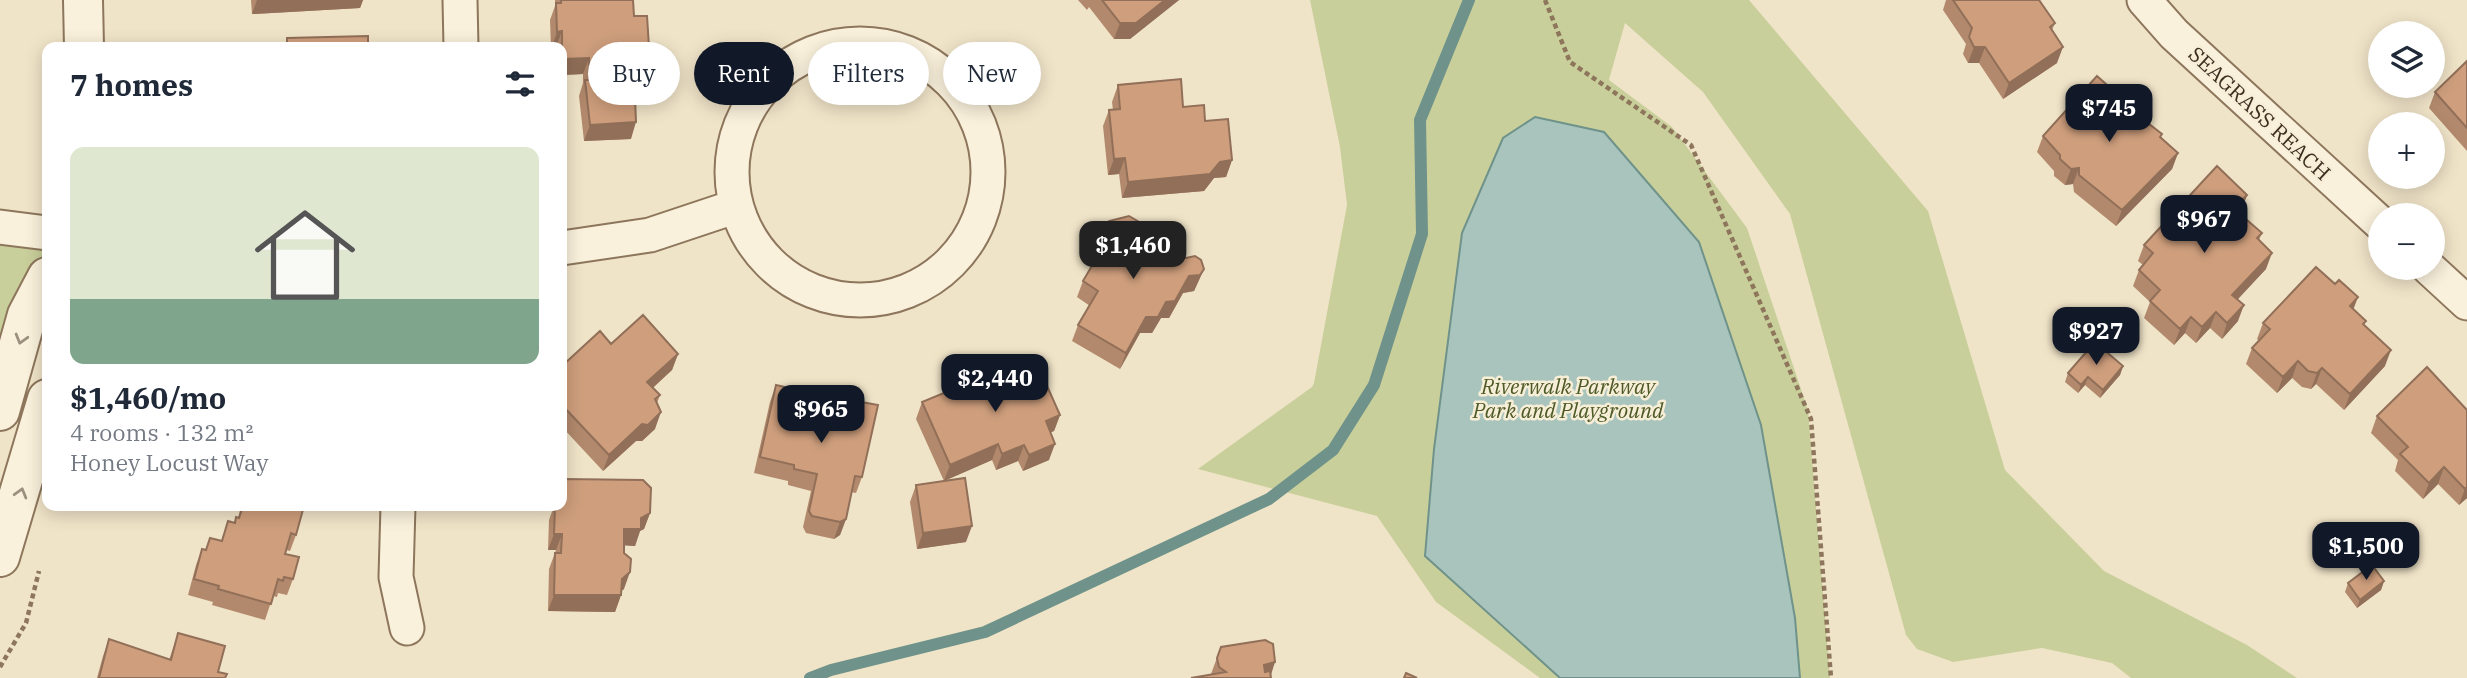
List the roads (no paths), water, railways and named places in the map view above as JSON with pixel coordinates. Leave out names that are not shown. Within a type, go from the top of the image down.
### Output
[{"type":"street","points":[[83,0],[84,42]]},
{"type":"street","points":[[460,0],[461,42]]},
{"type":"street","name":"SEAGRASS REACH","points":[[2144,0],[2174,34],[2368,212]]},
{"type":"street","points":[[838,44],[892,47],[941,71],[975,113],[989,165],[981,218],[952,264],[907,293],[854,302],[802,288],[760,254],[734,206],[731,152],[750,102],[788,64],[838,44]]},
{"type":"street","points":[[567,247],[650,235],[734,206]]},
{"type":"street","points":[[0,227],[42,232]]},
{"type":"street","points":[[2442,280],[2467,303]]},
{"type":"street","points":[[0,411],[27,315],[42,286]]},
{"type":"street","points":[[0,557],[42,415]]},
{"type":"street","points":[[398,511],[396,577],[407,628]]},
{"type":"water","points":[[1535,117],[1604,132],[1699,242],[1761,425],[1795,618],[1800,678],[1560,678],[1425,556],[1434,449],[1462,233],[1503,138]]},
{"type":"waterway","points":[[810,678],[831,670],[985,632],[1269,499],[1333,450],[1374,385],[1422,234],[1420,120],[1469,0]]},
{"type":"park label","name":"Riverwalk Parkway Park and Playground","points":[[1568,398]]}]
